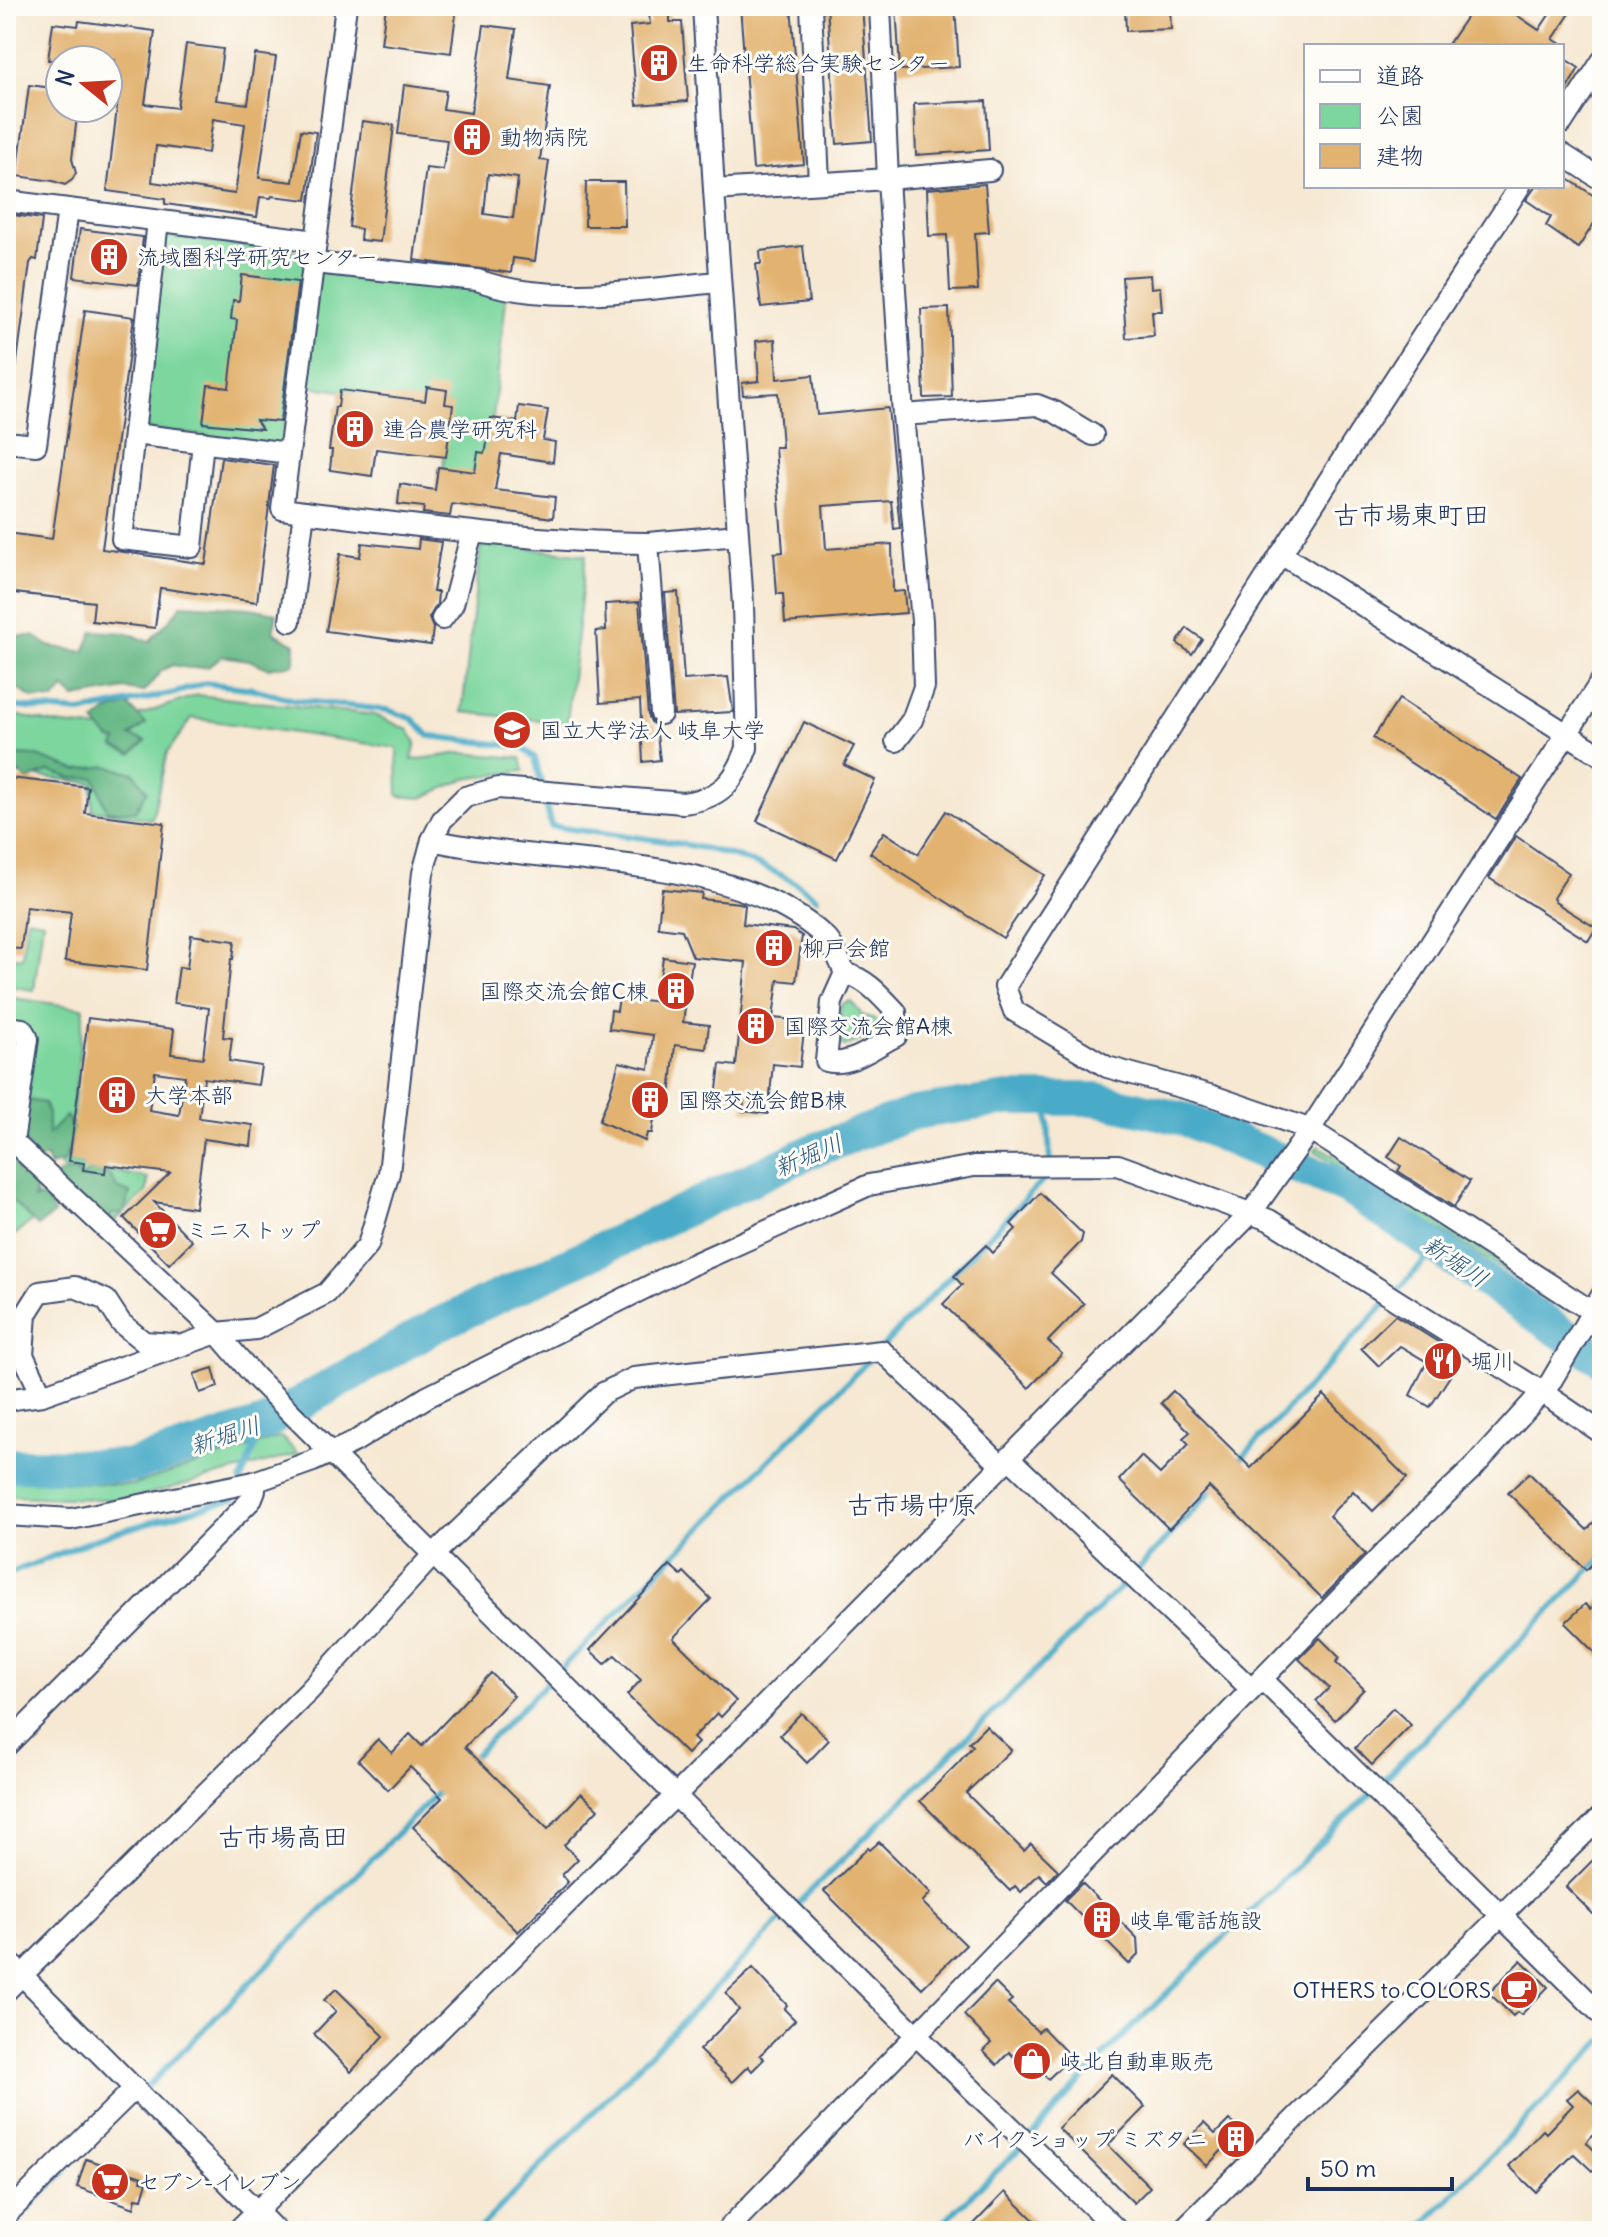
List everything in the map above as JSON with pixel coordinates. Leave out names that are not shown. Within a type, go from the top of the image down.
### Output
[{"type":"street","points":[[346,6],[282,509],[586,542],[648,543],[738,535]]},
{"type":"street","points":[[6,1400],[42,1395],[217,1333],[256,1329],[327,1293],[368,1245],[389,1173],[423,873],[432,840],[442,820],[465,797],[498,788],[683,803],[703,801],[719,793],[739,770],[747,748],[738,535],[703,6]]},
{"type":"street","points":[[811,6],[819,183]]},
{"type":"street","points":[[880,6],[903,415],[922,621],[924,687],[912,720],[896,741]]},
{"type":"street","points":[[1564,120],[1602,61]]},
{"type":"street","points":[[1564,155],[1602,180]]},
{"type":"street","points":[[714,190],[990,170]]},
{"type":"street","points":[[726,2231],[1385,1552],[1475,1466],[1546,1388],[1595,1312],[1307,1133],[1213,1096],[1107,1067],[1014,1011],[1005,987],[1519,188]]},
{"type":"street","points":[[6,201],[316,241]]},
{"type":"street","points":[[6,442],[36,445],[68,209]]},
{"type":"street","points":[[158,221],[122,539],[192,547],[203,442]]},
{"type":"street","points":[[314,263],[477,280],[500,288],[557,295],[720,282]]},
{"type":"street","points":[[903,415],[1037,405],[1093,435]]},
{"type":"street","points":[[134,434],[289,453]]},
{"type":"street","points":[[290,621],[304,512]]},
{"type":"street","points":[[442,619],[453,604],[472,532]]},
{"type":"street","points":[[648,543],[661,714]]},
{"type":"street","points":[[1281,554],[1602,756]]},
{"type":"street","points":[[237,2231],[677,1794],[1254,1208],[1307,1133],[1602,680]]},
{"type":"street","points":[[432,840],[669,872],[753,894],[797,915],[827,938],[845,973],[875,988],[896,1012],[896,1036],[837,1064],[826,1061],[832,1002],[845,973]]},
{"type":"street","points":[[6,1027],[22,1029],[28,1039],[9,1138],[217,1333],[255,1377],[433,1555],[1118,2231]]},
{"type":"street","points":[[6,1515],[71,1519],[254,1482],[329,1450],[427,1397],[689,1266],[869,1185],[974,1166],[1118,1165],[1254,1208],[1546,1388],[1602,1433]]},
{"type":"street","points":[[42,1395],[23,1355],[26,1314],[40,1292],[75,1287],[106,1300],[121,1323],[144,1342],[183,1344]]},
{"type":"street","points":[[6,1991],[309,1691],[433,1555],[603,1393],[634,1378],[882,1351],[1257,1684],[1503,1916],[1602,2015]]},
{"type":"street","points":[[6,1746],[251,1500],[254,1482]]},
{"type":"street","points":[[1181,2231],[1602,1816]]},
{"type":"street","points":[[6,1959],[276,2231]]},
{"type":"street","points":[[6,2215],[135,2088]]},
{"type":"green space","points":[[163,236],[307,253],[282,445],[147,429],[142,423]]},
{"type":"green space","points":[[319,269],[493,289],[506,300],[486,481],[442,476],[450,405],[304,386]]},
{"type":"green space","points":[[481,543],[586,555],[567,723],[462,712]]},
{"type":"green space","points":[[182,604],[250,608],[277,613],[273,632],[295,644],[294,664],[268,668],[249,660],[222,656],[208,667],[173,665],[162,670],[144,692],[125,689],[75,698],[64,688],[54,700],[32,698],[17,688],[6,693],[6,636],[34,636],[49,646],[84,652],[93,631],[128,633],[149,642]]},
{"type":"green space","points":[[197,695],[375,715],[409,730],[416,743],[412,760],[461,753],[521,758],[524,771],[465,779],[422,798],[398,796],[397,748],[192,718],[167,753],[152,819],[92,810],[92,783],[8,773],[6,783],[6,713],[56,724],[100,729]]},
{"type":"green space","points":[[128,705],[146,724],[130,736],[146,741],[132,754],[114,747],[117,740],[110,739],[94,722],[106,712]]},
{"type":"green space","points":[[12,755],[37,756],[76,770],[106,766],[134,773],[147,791],[135,811],[107,811],[95,778],[72,778],[49,771],[28,780],[13,768],[6,777],[6,758]]},
{"type":"green space","points":[[27,918],[43,921],[34,990],[6,986],[6,956],[22,958]]},
{"type":"green space","points":[[6,997],[84,1008],[68,1162],[148,1178],[147,1191],[114,1222],[6,1109]]},
{"type":"green space","points":[[851,1001],[862,1015],[876,1020],[876,1033],[845,1047],[839,1042],[837,1026],[842,1004]]},
{"type":"green space","points":[[28,1100],[44,1103],[48,1114],[48,1134],[66,1116],[75,1132],[64,1162],[49,1166],[46,1157],[38,1160],[20,1135]]},
{"type":"green space","points":[[1319,1146],[1568,1305],[1568,1311],[1314,1150]]},
{"type":"green space","points":[[7,1153],[18,1171],[28,1171],[37,1182],[34,1199],[48,1196],[54,1214],[38,1226],[6,1197]]},
{"type":"green space","points":[[6,1164],[48,1208],[6,1242]]},
{"type":"green space","points":[[76,1170],[81,1179],[91,1170],[110,1175],[117,1188],[130,1193],[123,1214],[112,1214],[102,1228],[89,1229],[80,1221],[76,1206],[62,1207],[52,1195],[59,1173]]},
{"type":"green space","points":[[281,1437],[299,1454],[126,1500],[6,1496],[6,1479],[132,1485]]},
{"type":"building","points":[[386,6],[457,6],[451,53],[381,44]]},
{"type":"building","points":[[740,6],[791,6],[804,164],[753,169]]},
{"type":"building","points":[[827,6],[862,6],[872,141],[837,144]]},
{"type":"building","points":[[896,6],[955,6],[959,67],[900,70]]},
{"type":"building","points":[[1170,6],[1171,29],[1126,31],[1125,8]]},
{"type":"building","points":[[1474,6],[1503,6],[1539,30],[1555,6],[1569,15],[1553,39],[1561,44],[1448,44]]},
{"type":"building","name":"生命科学総合実験センター","points":[[670,12],[670,22],[682,22],[688,101],[637,105],[630,26],[650,24],[649,14]]},
{"type":"building","points":[[79,21],[155,31],[145,104],[177,108],[186,44],[223,49],[216,100],[248,104],[255,54],[276,57],[259,178],[293,182],[301,130],[316,132],[307,200],[260,197],[257,217],[165,204],[165,199],[107,191],[115,124],[124,124],[124,44],[50,44],[53,23],[78,26]],"holes":[[[213,119],[245,124],[235,194],[152,182],[156,146],[208,153]]]},
{"type":"building","points":[[484,25],[516,29],[509,80],[550,86],[540,160],[549,161],[535,261],[513,258],[511,273],[414,260],[426,168],[443,170],[447,140],[398,134],[404,85],[446,91],[443,109],[471,113]],"holes":[[[488,174],[518,178],[513,218],[484,214]]]},
{"type":"building","points":[[1564,58],[1579,68],[1564,94]]},
{"type":"building","points":[[29,85],[44,87],[44,124],[76,124],[72,159],[76,173],[65,185],[17,176]]},
{"type":"building","points":[[986,101],[989,150],[916,155],[914,104]]},
{"type":"building","points":[[362,121],[394,125],[380,242],[360,240],[361,229],[349,227]]},
{"type":"building","points":[[1564,176],[1602,201],[1602,211],[1578,248],[1546,226],[1551,217],[1526,200],[1535,188],[1564,188]]},
{"type":"building","points":[[586,182],[624,182],[625,226],[585,226]]},
{"type":"building","points":[[985,184],[989,232],[975,233],[978,290],[950,291],[947,235],[929,236],[927,189]]},
{"type":"building","points":[[6,214],[42,219],[37,260],[33,259],[30,263],[16,369],[6,369]]},
{"type":"building","name":"流域圏科学研究センター","points":[[80,229],[143,237],[138,285],[74,277]]},
{"type":"building","points":[[803,246],[809,302],[761,307],[756,264],[761,264],[760,251]]},
{"type":"building","points":[[242,275],[298,282],[280,422],[256,420],[262,429],[203,423],[208,385],[229,388],[237,320],[231,319],[233,300],[239,301]]},
{"type":"building","points":[[1150,275],[1151,288],[1160,287],[1162,311],[1152,311],[1154,336],[1126,338],[1122,277]]},
{"type":"building","points":[[949,308],[952,397],[924,398],[921,309]]},
{"type":"building","points":[[85,310],[134,317],[102,549],[206,564],[221,458],[274,465],[257,602],[160,588],[155,628],[92,621],[94,602],[6,592],[6,533],[52,539]]},
{"type":"building","points":[[775,339],[777,379],[813,375],[817,415],[888,408],[900,528],[894,529],[891,501],[823,506],[826,549],[892,544],[893,592],[904,591],[906,613],[785,623],[783,594],[777,594],[774,553],[783,552],[775,447],[782,447],[778,393],[743,395],[742,383],[759,381],[756,341]]},
{"type":"building","points":[[427,387],[447,390],[445,404],[453,405],[446,457],[376,449],[372,476],[330,470],[332,450],[329,450],[340,390],[425,401]]},
{"type":"building","points":[[519,406],[548,410],[543,440],[555,442],[553,462],[501,454],[495,490],[555,497],[553,518],[452,504],[450,516],[423,513],[424,507],[398,504],[400,484],[435,490],[438,467],[475,472],[478,452],[484,453],[486,449],[491,418],[517,422]]},
{"type":"building","points":[[419,539],[441,542],[433,592],[438,592],[437,604],[429,618],[433,628],[431,645],[326,631],[340,554],[360,557],[362,543],[418,549]]},
{"type":"building","points":[[678,592],[684,680],[728,677],[733,712],[674,715],[665,593]]},
{"type":"building","points":[[639,602],[648,715],[656,726],[660,760],[643,762],[640,700],[600,703],[596,631],[606,630],[605,604]]},
{"type":"building","points":[[1187,628],[1202,639],[1192,654],[1177,643]]},
{"type":"building","points":[[1399,699],[1522,779],[1496,819],[1373,738]]},
{"type":"building","points":[[804,722],[854,746],[844,765],[875,780],[837,859],[757,821]]},
{"type":"building","points":[[10,778],[88,787],[85,813],[164,823],[147,970],[65,961],[71,912],[26,907],[21,949],[6,948],[6,811]]},
{"type":"building","points":[[946,811],[1045,875],[1003,938],[870,853],[884,832],[918,854]]},
{"type":"building","points":[[1516,836],[1569,873],[1553,898],[1596,928],[1588,941],[1489,878]]},
{"type":"building","points":[[662,889],[702,893],[701,899],[740,903],[745,905],[743,924],[793,930],[802,936],[796,982],[778,980],[773,1018],[805,1021],[800,1067],[773,1064],[768,1114],[743,1111],[744,1101],[716,1098],[720,1064],[736,1066],[746,962],[693,957],[682,930],[658,927]]},
{"type":"building","name":"大学本部","points":[[191,935],[235,941],[223,1037],[232,1038],[229,1061],[261,1066],[258,1085],[204,1078],[199,1118],[253,1125],[251,1146],[204,1139],[195,1208],[154,1202],[192,1241],[169,1264],[124,1218],[170,1173],[106,1165],[105,1173],[83,1170],[84,1163],[69,1161],[88,1018],[174,1029],[171,1054],[203,1058],[209,1008],[174,1003],[179,967],[187,968]],"holes":[[[155,1072],[185,1076],[179,1115],[149,1110]]]},
{"type":"building","points":[[663,957],[692,961],[683,1022],[709,1025],[706,1049],[675,1045],[670,1096],[662,1096],[660,1111],[655,1111],[652,1133],[647,1133],[645,1141],[599,1121],[619,1062],[649,1069],[653,1035],[609,1029],[611,1010],[617,1011],[619,997],[658,1002],[659,994],[668,988],[660,979]]},
{"type":"building","points":[[1401,1137],[1470,1181],[1454,1207],[1398,1171],[1401,1166],[1388,1157]]},
{"type":"building","points":[[1040,1193],[1083,1234],[1081,1242],[1051,1273],[1084,1304],[1048,1341],[1062,1354],[1029,1388],[943,1304],[962,1285],[954,1276],[986,1245],[993,1253],[1016,1229],[1011,1224]]},
{"type":"building","points":[[1395,1315],[1461,1359],[1430,1407],[1410,1395],[1427,1362],[1400,1346],[1379,1366],[1361,1348]]},
{"type":"building","points":[[213,1368],[218,1387],[200,1393],[194,1374]]},
{"type":"building","points":[[1173,1391],[1251,1468],[1324,1395],[1407,1478],[1373,1511],[1353,1491],[1329,1516],[1365,1554],[1322,1598],[1209,1487],[1169,1529],[1119,1480],[1141,1456],[1160,1474],[1189,1444],[1183,1438],[1190,1432],[1161,1403]]},
{"type":"building","points":[[1529,1473],[1587,1530],[1602,1514],[1602,1554],[1586,1570],[1508,1493]]},
{"type":"building","points":[[670,1565],[681,1575],[684,1572],[711,1599],[673,1638],[736,1701],[721,1717],[717,1713],[693,1738],[698,1743],[687,1754],[627,1695],[641,1680],[615,1655],[605,1664],[590,1650]]},
{"type":"building","points":[[1602,1599],[1602,1660],[1565,1623],[1585,1604],[1591,1609]]},
{"type":"building","points":[[1320,1638],[1340,1658],[1336,1662],[1364,1689],[1335,1720],[1316,1701],[1329,1688],[1299,1659]]},
{"type":"building","points":[[491,1673],[514,1696],[465,1747],[548,1829],[581,1793],[598,1809],[564,1845],[578,1859],[562,1875],[568,1882],[518,1932],[413,1827],[442,1798],[410,1767],[388,1790],[358,1760],[378,1739],[392,1753],[410,1734],[422,1746]]},
{"type":"building","points":[[1393,1708],[1411,1725],[1372,1765],[1355,1748]]},
{"type":"building","points":[[801,1713],[829,1740],[807,1763],[780,1735]]},
{"type":"building","points":[[986,1726],[1011,1750],[966,1793],[1024,1851],[1031,1844],[1058,1870],[1047,1882],[1039,1874],[1021,1892],[1015,1886],[1010,1891],[920,1801],[959,1762],[973,1746],[969,1743]]},
{"type":"building","points":[[879,1842],[931,1893],[922,1902],[966,1945],[922,1988],[824,1891],[868,1848],[870,1850]]},
{"type":"building","points":[[1602,1851],[1602,1923],[1566,1887]]},
{"type":"building","name":"岐阜電話施設","points":[[1082,1883],[1137,1938],[1138,1955],[1129,1964],[1065,1900]]},
{"type":"building","name":"OTHERS to COLORS","points":[[1521,1960],[1548,1987],[1521,2015],[1517,2012],[1513,2016],[1489,1993]]},
{"type":"building","points":[[753,1968],[787,2005],[784,2009],[795,2020],[760,2055],[764,2059],[752,2071],[748,2066],[732,2082],[699,2050],[739,2010],[726,1993]]},
{"type":"building","points":[[995,1983],[1012,2000],[1008,2003],[1038,2032],[1043,2028],[1071,2057],[1048,2079],[1020,2050],[1014,2057],[1009,2052],[997,2065],[983,2051],[991,2043],[964,2015]]},
{"type":"building","points":[[336,1989],[384,2036],[351,2072],[314,2034],[336,2011],[324,2000]]},
{"type":"building","points":[[1112,2074],[1145,2107],[1108,2145],[1150,2187],[1134,2203],[1058,2128]]},
{"type":"building","points":[[1578,2089],[1602,2112],[1602,2125],[1586,2142],[1602,2158],[1602,2162],[1592,2171],[1574,2154],[1536,2192],[1509,2166],[1543,2130],[1546,2133],[1573,2105],[1567,2099]]},
{"type":"building","points":[[1229,2120],[1253,2142],[1239,2155],[1228,2144],[1207,2166],[1184,2144],[1204,2123],[1215,2134]]},
{"type":"building","name":"セブン-イレブン","points":[[86,2159],[142,2177],[141,2181],[147,2182],[142,2199],[136,2198],[134,2208],[77,2187]]},
{"type":"building","points":[[1005,2192],[1036,2222],[1027,2231],[967,2231]]},
{"type":"waterway","points":[[6,706],[81,712],[175,693],[205,683],[254,689],[294,700],[388,710],[413,719],[429,736],[522,747],[535,758],[542,786]]},
{"type":"waterway","points":[[544,797],[551,826],[724,853],[788,879],[817,898]]},
{"type":"waterway","points":[[1047,1098],[1050,1161]]},
{"type":"waterway","name":"新堀川","points":[[6,1465],[130,1466],[264,1424],[439,1324],[812,1151],[914,1113],[1007,1099],[1096,1099],[1184,1119],[1349,1189],[1602,1360]]},
{"type":"waterway","points":[[881,1348],[1052,1171]]},
{"type":"waterway","points":[[1236,1464],[1437,1248]]},
{"type":"waterway","points":[[469,1761],[871,1358]]},
{"type":"waterway","points":[[241,1480],[264,1424]]},
{"type":"waterway","points":[[477,2231],[786,1915],[1129,1579],[1215,1487]]},
{"type":"waterway","points":[[6,1575],[103,1536],[234,1498],[236,1491]]},
{"type":"waterway","points":[[934,2231],[1025,2144],[1106,2053],[1371,1793],[1602,1557]]},
{"type":"waterway","points":[[143,2091],[441,1789]]},
{"type":"waterway","points":[[1417,2231],[1602,2041]]},
{"type":"waterway","points":[[6,2231],[65,2171]]},
{"type":"place","name":"生命科学総合実験センター","points":[[659,63]]},
{"type":"place","name":"動物病院","points":[[472,137]]},
{"type":"place","name":"流域圏科学研究センター","points":[[109,257]]},
{"type":"place","name":"連合農学研究科","points":[[355,429]]},
{"type":"place","name":"国立大学法人 岐阜大学","points":[[512,730]]},
{"type":"place","name":"柳戸会館","points":[[774,948]]},
{"type":"place","name":"国際交流会館C棟","points":[[676,991]]},
{"type":"place","name":"国際交流会館A棟","points":[[756,1026]]},
{"type":"place","name":"大学本部","points":[[117,1095]]},
{"type":"place","name":"国際交流会館B棟","points":[[650,1100]]},
{"type":"place","name":"ミニストップ","points":[[158,1230]]},
{"type":"place","name":"堀川","points":[[1443,1361]]},
{"type":"place","name":"岐阜電話施設","points":[[1102,1920]]},
{"type":"place","name":"OTHERS to COLORS","points":[[1519,1990]]},
{"type":"place","name":"岐北自動車販売","points":[[1032,2061]]},
{"type":"place","name":"バイクショップ ミズタニ","points":[[1236,2139]]},
{"type":"place","name":"セブン-イレブン","points":[[110,2182]]},
{"type":"district","name":"古市場東町田","points":[[1411,514]]},
{"type":"district","name":"古市場中原","points":[[912,1504]]},
{"type":"district","name":"古市場高田","points":[[283,1836]]}]
